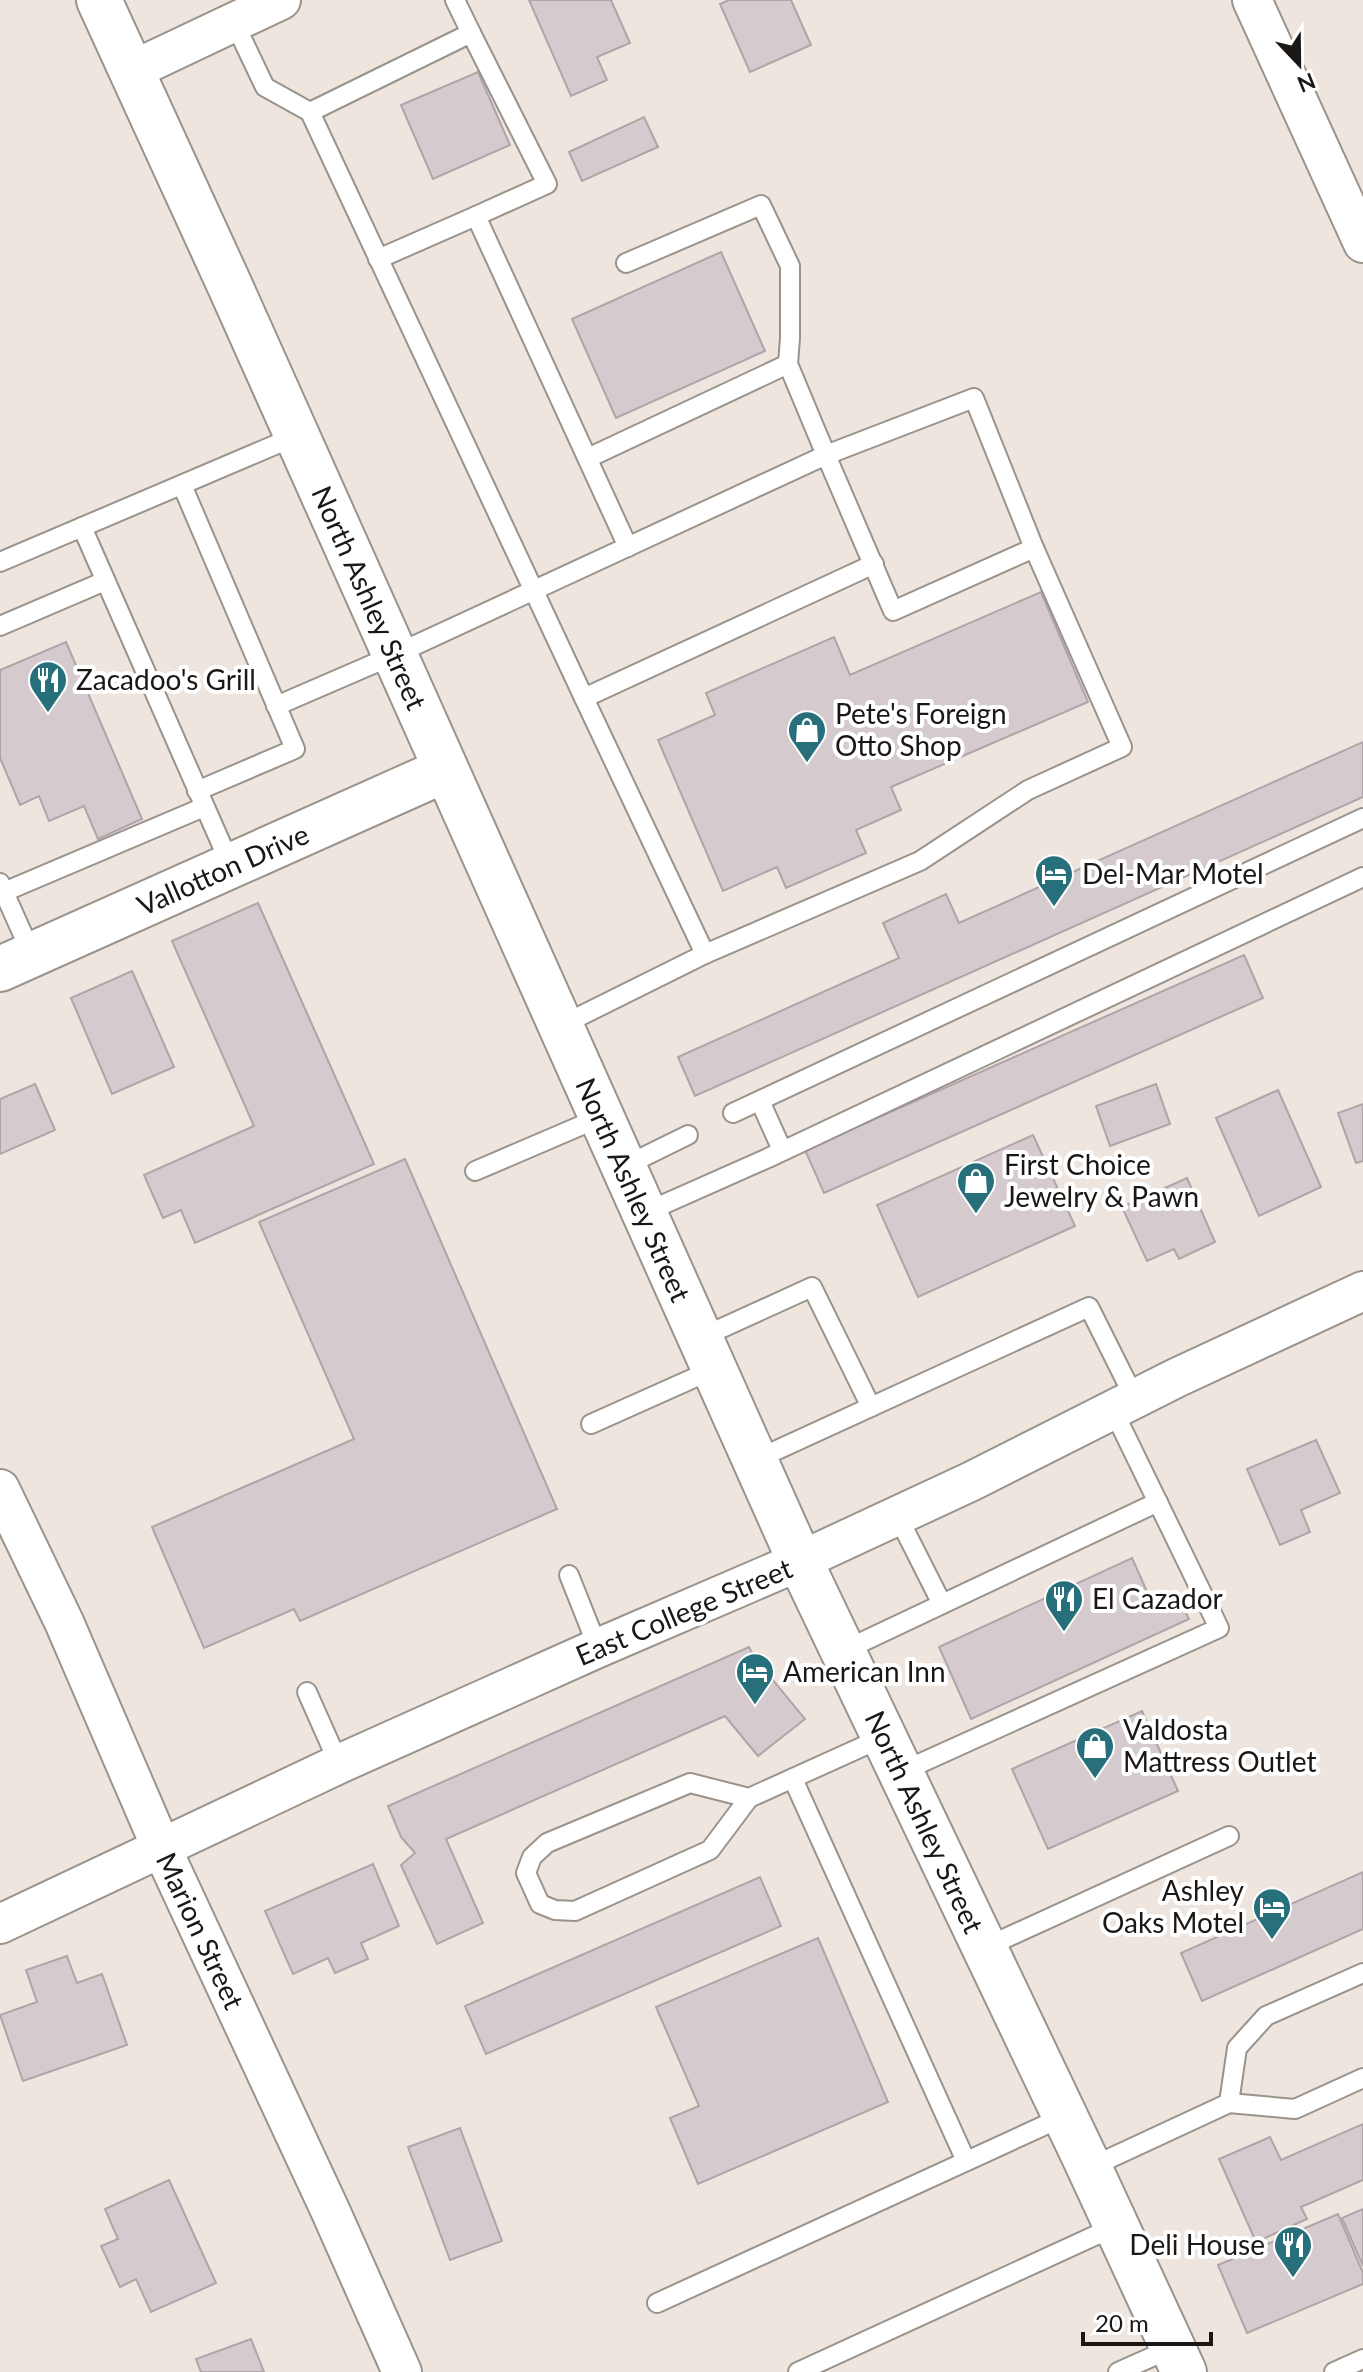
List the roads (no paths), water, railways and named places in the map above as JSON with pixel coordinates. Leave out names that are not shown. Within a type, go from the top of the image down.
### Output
[{"type":"main road","name":"North Ashley Street","points":[[99,0],[800,1561],[1178,2360]]},
{"type":"main road","name":"Vallotton Drive","points":[[16,962],[445,770]]},
{"type":"street","points":[[131,71],[281,0]]},
{"type":"street","points":[[1252,0],[1363,243]]},
{"type":"street","name":"East College Street","points":[[0,1924],[339,1764],[800,1561],[1363,1291]]},
{"type":"street","name":"Marion Street","points":[[0,1489],[64,1622],[161,1847],[402,2372]]},
{"type":"lane","points":[[378,259],[547,184],[455,0]]},
{"type":"lane","points":[[234,22],[265,87],[310,112],[705,954]]},
{"type":"lane","points":[[310,112],[471,33]]},
{"type":"lane","points":[[626,263],[761,205],[790,266],[788,364],[893,611],[1034,548]]},
{"type":"lane","points":[[476,216],[628,547]]},
{"type":"lane","points":[[588,458],[788,364]]},
{"type":"lane","points":[[276,706],[394,655],[826,455],[974,398],[1034,548],[1122,747],[1028,790],[920,861],[705,954],[560,1026]]},
{"type":"lane","points":[[0,562],[296,436]]},
{"type":"lane","points":[[16,962],[2,888],[201,799],[295,749],[182,485]]},
{"type":"lane","points":[[82,527],[231,866]]},
{"type":"lane","points":[[584,698],[874,564]]},
{"type":"lane","points":[[0,626],[105,581]]},
{"type":"lane","points":[[733,1113],[1363,818]]},
{"type":"lane","points":[[644,1213],[1363,877]]},
{"type":"lane","points":[[760,1101],[782,1150]]},
{"type":"lane","points":[[475,1171],[601,1117]]},
{"type":"lane","points":[[623,1167],[688,1135]]},
{"type":"lane","points":[[591,1424],[812,1287],[871,1407]]},
{"type":"lane","points":[[749,1798],[690,1783],[547,1843],[532,1857],[526,1873],[540,1904],[555,1910],[575,1911],[710,1850],[749,1798],[793,1779],[892,1754],[1219,1628],[1158,1502],[1089,1307],[755,1460]]},
{"type":"lane","points":[[843,1651],[1158,1502]]},
{"type":"lane","points":[[897,1515],[942,1604]]},
{"type":"lane","points":[[569,1575],[598,1648]]},
{"type":"lane","points":[[307,1692],[339,1764]]},
{"type":"lane","points":[[793,1779],[966,2161]]},
{"type":"lane","points":[[984,1948],[1229,1836]]},
{"type":"lane","points":[[1229,2103],[1237,2048],[1266,2016],[1363,1973]]},
{"type":"lane","points":[[1089,2168],[1229,2103],[1295,2109],[1363,2078]]},
{"type":"lane","points":[[657,2303],[1065,2116]]},
{"type":"lane","points":[[798,2372],[1116,2226]]},
{"type":"lane","points":[[1334,2372],[1363,2359]]},
{"type":"lane","points":[[1118,2372],[1178,2360]]},
{"type":"place","name":"Zacadoo's Grill","points":[[48,714]]},
{"type":"place","name":"Pete's Foreign Otto Shop","points":[[807,764]]},
{"type":"place","name":"Del-Mar Motel","points":[[1054,908]]},
{"type":"place","name":"First Choice Jewelry & Pawn","points":[[976,1215]]},
{"type":"place","name":"El Cazador","points":[[1064,1633]]},
{"type":"place","name":"American Inn","points":[[755,1706]]},
{"type":"place","name":"Valdosta Mattress Outlet","points":[[1095,1780]]},
{"type":"place","name":"Ashley Oaks Motel","points":[[1272,1941]]},
{"type":"place","name":"Deli House","points":[[1293,2279]]}]
